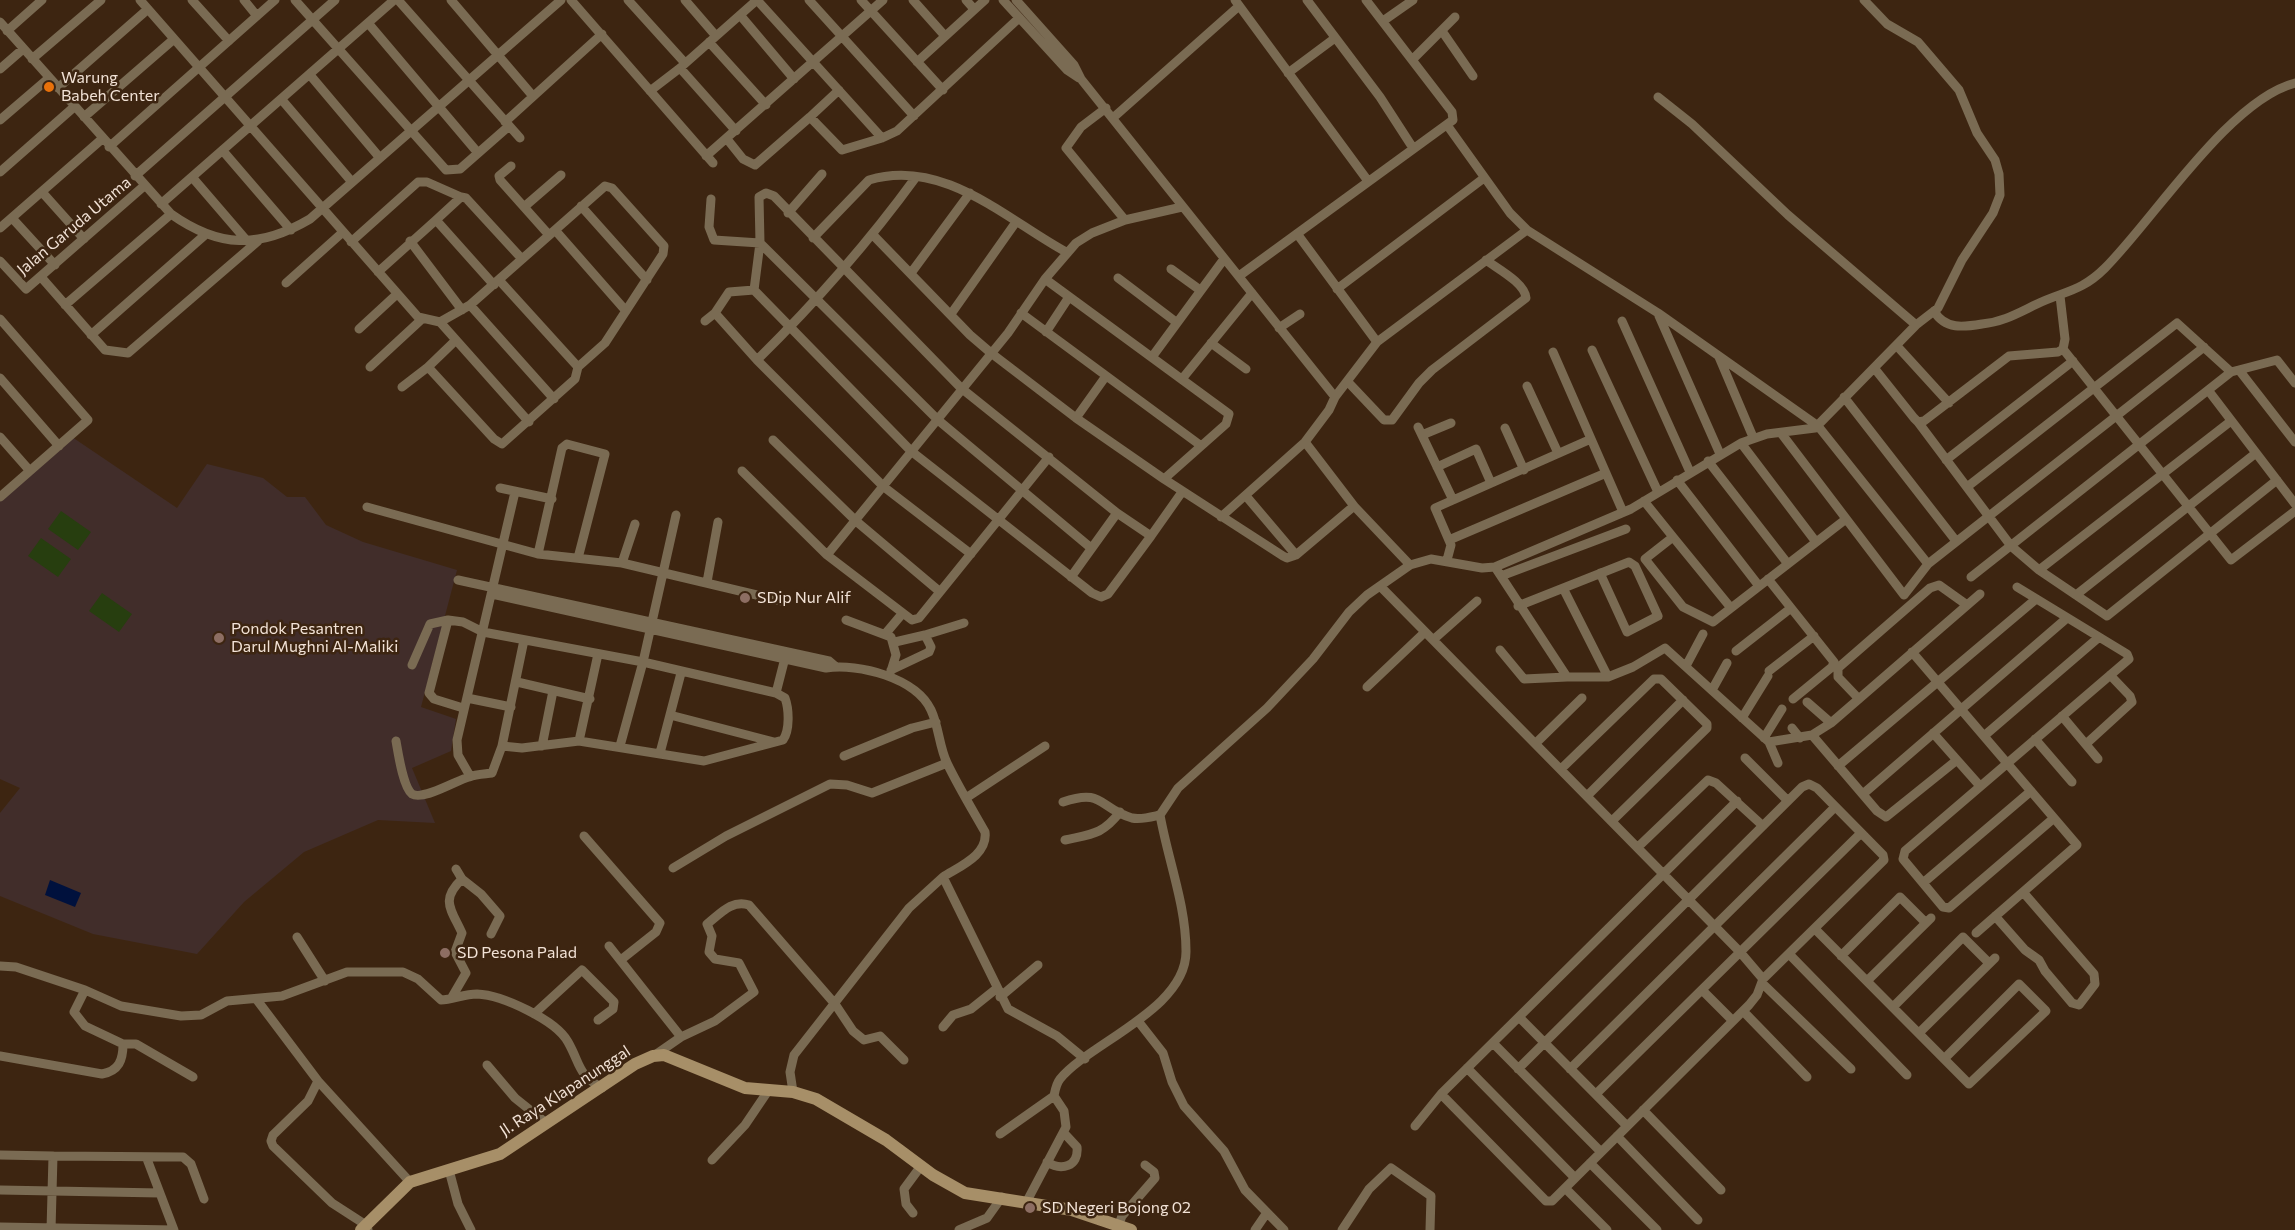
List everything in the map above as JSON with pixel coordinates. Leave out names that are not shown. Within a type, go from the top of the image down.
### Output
[{"type":"street","points":[[7,31],[42,0]]},
{"type":"street","points":[[32,59],[101,0]]},
{"type":"street","points":[[141,0],[397,294],[422,318],[440,322],[529,422]]},
{"type":"street","points":[[192,0],[229,41]]},
{"type":"street","points":[[244,0],[257,16]]},
{"type":"street","points":[[109,147],[200,69],[275,0]]},
{"type":"street","points":[[295,0],[446,170],[460,168],[478,153],[532,95],[602,34]]},
{"type":"street","points":[[135,176],[335,0]]},
{"type":"street","points":[[161,204],[394,0]]},
{"type":"street","points":[[398,0],[520,138]]},
{"type":"street","points":[[0,22],[171,214],[206,234],[229,242],[258,240],[291,230],[322,208],[561,0]]},
{"type":"street","points":[[571,0],[709,160],[727,139],[883,0]]},
{"type":"street","points":[[628,0],[736,131]]},
{"type":"street","points":[[685,0],[765,105]]},
{"type":"street","points":[[650,91],[683,66],[740,15],[746,3],[757,0],[882,138]]},
{"type":"street","points":[[809,0],[914,116]]},
{"type":"street","points":[[861,0],[943,90]]},
{"type":"street","points":[[913,0],[945,36]]},
{"type":"street","points":[[966,0],[974,9]]},
{"type":"street","points":[[917,62],[985,0]]},
{"type":"street","points":[[1003,0],[1067,70],[1081,79]]},
{"type":"street","points":[[1016,0],[1074,65],[1081,79],[1114,117],[1182,207],[1335,397]]},
{"type":"street","points":[[1307,0],[1380,97],[1413,148]]},
{"type":"street","points":[[1239,276],[1298,236],[1368,181],[1453,120],[1452,112],[1366,0]]},
{"type":"street","points":[[1383,21],[1413,0]]},
{"type":"street","points":[[1063,802],[1084,795],[1092,796],[1120,812],[1139,819],[1160,815],[1178,788],[1267,708],[1312,659],[1349,612],[1410,564],[1431,559],[1448,560],[1482,568],[1495,567],[1623,512],[1753,437],[1818,426],[1916,325],[1934,312],[1993,213],[2001,184],[1995,160],[1977,133],[1959,90],[1918,42],[1887,24],[1864,0]]},
{"type":"street","points":[[457,2],[532,95]]},
{"type":"street","points":[[1114,117],[1237,3],[1368,181]]},
{"type":"street","points":[[58,88],[148,9]]},
{"type":"street","points":[[740,15],[794,80]]},
{"type":"street","points":[[1413,59],[1455,17]]},
{"type":"street","points":[[810,117],[842,150],[897,131],[1019,18]]},
{"type":"street","points":[[368,23],[478,153]]},
{"type":"street","points":[[1442,31],[1473,76]]},
{"type":"street","points":[[1288,73],[1335,38]]},
{"type":"street","points":[[84,117],[174,39]]},
{"type":"street","points":[[0,69],[23,48]]},
{"type":"street","points":[[310,75],[380,158]]},
{"type":"street","points":[[0,120],[49,78]]},
{"type":"street","points":[[1934,312],[1949,325],[1965,327],[2000,322],[2039,303],[2071,293],[2104,269],[2158,209],[2205,150],[2253,104],[2295,83]]},
{"type":"street","points":[[727,139],[743,159],[755,165],[839,90]]},
{"type":"street","points":[[1658,97],[1692,124],[1788,215],[1916,325]]},
{"type":"street","points":[[282,100],[352,183]]},
{"type":"street","points":[[0,172],[74,106]]},
{"type":"street","points":[[1106,108],[1081,127],[1066,148],[1125,220]]},
{"type":"street","points":[[1447,126],[1510,213],[1527,230],[1658,313],[1818,426],[1928,564]]},
{"type":"street","points":[[0,228],[102,139]]},
{"type":"street","points":[[223,151],[291,230]]},
{"type":"street","points":[[511,166],[499,176],[524,207],[552,232],[626,311]]},
{"type":"street","points":[[788,213],[822,174]]},
{"type":"street","points":[[524,207],[561,175]]},
{"type":"street","points":[[192,177],[247,241]]},
{"type":"street","points":[[813,238],[869,180],[880,177],[916,177],[970,193],[1066,252]]},
{"type":"street","points":[[757,360],[818,299],[874,236],[916,177]]},
{"type":"street","points":[[1337,289],[1484,178]]},
{"type":"street","points":[[351,242],[418,182],[427,182],[466,198],[522,259]]},
{"type":"street","name":"Jalan Garuda Utama","points":[[0,261],[25,289],[144,186]]},
{"type":"street","points":[[428,366],[494,439],[502,444],[575,379],[578,367],[605,343],[664,250],[609,186],[605,186],[466,308],[440,322]]},
{"type":"street","points":[[42,192],[84,239]]},
{"type":"street","points":[[754,290],[760,243],[759,197],[766,193],[774,196],[788,213],[845,268],[961,388],[1117,513],[1151,536]]},
{"type":"street","points":[[911,273],[970,193]]},
{"type":"street","points":[[378,272],[461,197]]},
{"type":"street","points":[[711,199],[709,226],[714,240],[760,243],[938,420],[1091,548]]},
{"type":"street","points":[[581,206],[647,280]]},
{"type":"street","points":[[827,555],[991,353],[1066,252],[1092,232],[1125,220],[1182,207]]},
{"type":"street","points":[[66,305],[171,214]]},
{"type":"street","points":[[12,218],[55,265]]},
{"type":"street","points":[[436,220],[578,367]]},
{"type":"street","points":[[951,314],[1016,222]]},
{"type":"street","points":[[1221,518],[1305,442],[1329,410],[1335,397],[1377,342],[1527,230]]},
{"type":"street","points":[[286,283],[343,232]]},
{"type":"street","points":[[92,335],[206,234]]},
{"type":"street","points":[[874,236],[991,353],[1076,418],[1182,492],[1283,556],[1287,558],[1296,555],[1354,506]]},
{"type":"street","points":[[1298,236],[1377,342]]},
{"type":"street","points":[[41,277],[105,350],[128,353],[258,240]]},
{"type":"street","points":[[410,241],[466,308],[554,399]]},
{"type":"street","points":[[1152,357],[1224,259]]},
{"type":"street","points":[[1348,382],[1384,420],[1392,420],[1432,370],[1526,298],[1519,285],[1486,260]]},
{"type":"street","points":[[1172,269],[1200,290]]},
{"type":"street","points":[[1118,278],[1176,322]]},
{"type":"street","points":[[1045,279],[1224,408],[1228,414],[1226,424],[1164,479]]},
{"type":"street","points":[[705,321],[715,313],[729,292],[754,290]]},
{"type":"street","points":[[754,290],[910,451],[1092,593],[1101,597],[1108,594],[1182,492]]},
{"type":"street","points":[[1182,379],[1252,293]]},
{"type":"street","points":[[358,330],[397,294]]},
{"type":"street","points":[[1918,422],[1949,403],[2009,356],[2058,352],[2063,349],[2065,339],[2060,296]]},
{"type":"street","points":[[1046,332],[1069,297]]},
{"type":"street","points":[[715,313],[757,360],[884,487],[971,554]]},
{"type":"street","points":[[1021,313],[1200,445]]},
{"type":"street","points":[[1658,313],[1720,454]]},
{"type":"street","points":[[1279,328],[1300,314]]},
{"type":"street","points":[[370,367],[422,318]]},
{"type":"street","points":[[0,319],[88,420],[0,497]]},
{"type":"street","points":[[1622,321],[1690,472]]},
{"type":"street","points":[[1967,488],[2177,323],[2235,371],[2295,442]]},
{"type":"street","points":[[402,387],[456,340]]},
{"type":"street","points":[[1211,343],[1246,369]]},
{"type":"street","points":[[1897,346],[1949,403]]},
{"type":"street","points":[[1781,433],[1904,595],[1928,564],[2204,347]]},
{"type":"street","points":[[2063,349],[2231,560],[2295,511]]},
{"type":"street","points":[[1592,350],[1658,492]]},
{"type":"street","points":[[1552,352],[1623,512]]},
{"type":"street","points":[[1718,356],[1753,437]]},
{"type":"street","points":[[1971,577],[2235,371],[2277,360],[2295,383]]},
{"type":"street","points":[[1946,460],[2073,361]]},
{"type":"street","points":[[1875,369],[1918,422],[2010,546],[2039,570],[2107,616],[2277,480]]},
{"type":"street","points":[[1076,418],[1106,376]]},
{"type":"street","points":[[0,378],[59,446]]},
{"type":"street","points":[[1527,387],[1558,453]]},
{"type":"street","points":[[2208,390],[2295,504]]},
{"type":"street","points":[[1845,397],[1956,541]]},
{"type":"street","points":[[2039,570],[2231,421]]},
{"type":"street","points":[[1451,423],[1420,431],[1453,500]]},
{"type":"street","points":[[1505,428],[1524,470]]},
{"type":"street","points":[[0,437],[30,471]]},
{"type":"street","points":[[1448,560],[1451,545],[1435,508],[1591,439]]},
{"type":"street","points":[[773,440],[856,521],[939,591]]},
{"type":"street","points":[[1305,442],[1354,506],[1410,564]]},
{"type":"street","points":[[1741,443],[1816,542]]},
{"type":"street","points":[[538,554],[564,445],[604,453],[578,558]]},
{"type":"street","points":[[1437,467],[1476,449],[1491,483]]},
{"type":"street","points":[[2076,595],[2256,453]]},
{"type":"street","points":[[742,471],[827,555],[909,620],[919,618],[1048,457]]},
{"type":"street","points":[[1708,461],[1788,564]]},
{"type":"street","points":[[1449,540],[1606,473]]},
{"type":"street","points":[[1677,480],[1759,586]]},
{"type":"street","points":[[500,488],[552,499]]},
{"type":"street","points":[[470,776],[458,755],[457,740],[516,492]]},
{"type":"street","points":[[1246,496],[1296,555]]},
{"type":"street","points":[[1644,501],[1731,608]]},
{"type":"street","points":[[367,507],[538,554],[622,563],[782,601]]},
{"type":"street","points":[[1071,577],[1117,513]]},
{"type":"street","points":[[620,746],[643,662],[649,626],[676,515]]},
{"type":"street","points":[[1673,537],[1645,558],[1683,607],[1713,622],[1846,519]]},
{"type":"street","points":[[707,582],[718,522]]},
{"type":"street","points":[[622,563],[635,524]]},
{"type":"street","points":[[1501,576],[1626,529]]},
{"type":"street","points":[[1518,606],[1600,573],[1632,562],[1657,611],[1656,618],[1627,632],[1600,573]]},
{"type":"street","points":[[1495,567],[1518,606],[1567,677]]},
{"type":"street","points":[[1768,579],[1834,662],[1832,667],[1793,699]]},
{"type":"street","points":[[458,580],[649,626],[786,655],[826,668],[890,673],[925,698],[936,722],[947,763],[985,832],[986,839],[974,857],[944,877],[909,908],[794,1055],[790,1072],[793,1092]]},
{"type":"street","points":[[1859,699],[1838,677],[1838,668],[1930,588],[1940,585],[1967,605]]},
{"type":"street","points":[[1380,586],[1638,847],[1740,952],[1763,981],[1851,1069]]},
{"type":"street","points":[[2017,587],[2130,657],[1902,856],[1944,907],[1953,906],[2054,818]]},
{"type":"street","points":[[1563,588],[1608,677]]},
{"type":"street","points":[[1767,740],[1812,735],[1831,723],[1980,594]]},
{"type":"street","points":[[1839,766],[2036,599]]},
{"type":"street","points":[[1433,640],[1477,601]]},
{"type":"street","points":[[1737,651],[1791,608]]},
{"type":"street","points":[[885,633],[902,614]]},
{"type":"street","points":[[1863,794],[2067,618]]},
{"type":"street","points":[[448,620],[429,693],[434,699],[464,708]]},
{"type":"street","points":[[412,665],[430,624],[448,620],[470,625],[483,632],[643,662],[681,673],[776,693],[785,698],[786,703],[787,734],[783,740],[704,761],[579,741],[542,746],[502,746]]},
{"type":"street","points":[[846,620],[885,633],[895,642],[896,655],[890,673]]},
{"type":"street","points":[[895,642],[964,623]]},
{"type":"street","points":[[1367,687],[1425,632]]},
{"type":"street","points":[[1686,666],[1703,634]]},
{"type":"street","points":[[890,673],[929,652],[931,647],[925,635]]},
{"type":"street","points":[[1742,718],[1768,673],[1814,636]]},
{"type":"street","points":[[1984,736],[2098,638]]},
{"type":"street","points":[[396,741],[404,777],[411,793],[425,794],[470,776],[495,771],[517,681],[524,640]]},
{"type":"street","points":[[1500,650],[1524,679],[1608,677],[1633,667],[1665,648],[1767,740],[1778,763]]},
{"type":"street","points":[[1912,652],[2076,843],[2077,848],[1976,933]]},
{"type":"street","points":[[579,741],[598,654]]},
{"type":"street","points":[[776,693],[786,655]]},
{"type":"street","points":[[1712,690],[1727,663]]},
{"type":"street","points":[[660,753],[681,673]]},
{"type":"street","points":[[2086,744],[2132,702],[2130,696],[2110,675]]},
{"type":"street","points":[[1561,769],[1654,679],[1661,679],[1707,724],[1707,728],[1612,821]]},
{"type":"street","points":[[517,681],[590,699]]},
{"type":"street","points":[[542,746],[553,691]]},
{"type":"street","points":[[467,698],[511,707]]},
{"type":"street","points":[[1536,743],[1582,698]]},
{"type":"street","points":[[1587,796],[1683,700]]},
{"type":"street","points":[[1807,702],[1831,723]]},
{"type":"street","points":[[1767,740],[1782,709]]},
{"type":"street","points":[[670,715],[777,742]]},
{"type":"street","points":[[2062,716],[2098,759]]},
{"type":"street","points":[[844,756],[912,728],[936,722]]},
{"type":"street","points":[[1792,728],[1800,738]]},
{"type":"street","points":[[1933,733],[1980,786]]},
{"type":"street","points":[[1812,735],[1882,815],[1889,816],[1957,760]]},
{"type":"street","points":[[2035,739],[2072,782]]},
{"type":"street","points":[[966,798],[1045,746]]},
{"type":"street","points":[[1745,758],[1788,801]]},
{"type":"street","points":[[673,868],[726,836],[830,784],[848,785],[872,793],[947,763]]},
{"type":"street","points":[[1638,847],[1708,780],[1716,783],[1763,826]]},
{"type":"street","points":[[1441,1094],[1546,1201],[1552,1201],[1743,1011],[1757,995],[1763,981],[1884,860],[1861,833],[1809,784],[1788,801],[1518,1069]]},
{"type":"street","points":[[1923,883],[2031,791]]},
{"type":"street","points":[[1415,1126],[1441,1094],[1737,801]]},
{"type":"street","points":[[1570,1069],[1835,807]]},
{"type":"street","points":[[1065,840],[1096,834],[1111,824],[1120,812]]},
{"type":"street","points":[[1000,1134],[1054,1096],[1060,1079],[1138,1022],[1178,979],[1186,952],[1178,892],[1160,815]]},
{"type":"street","points":[[1596,1094],[1861,833]]},
{"type":"street","points":[[584,836],[660,922],[656,932],[622,959]]},
{"type":"street","points":[[456,869],[462,879],[482,894],[501,916],[491,934]]},
{"type":"street","points":[[944,877],[998,993],[1016,1015],[1057,1036],[1085,1059]]},
{"type":"street","points":[[452,997],[466,972],[455,952],[462,933],[448,902],[449,893],[462,879]]},
{"type":"street","points":[[1995,916],[2025,950],[2039,960],[2045,971],[2072,1003],[2079,1005],[2095,984],[2094,974],[2023,892]]},
{"type":"street","points":[[1841,956],[1900,897],[1929,920],[1867,981]]},
{"type":"street","points":[[653,1056],[681,1037],[715,1021],[754,992],[744,969],[736,960],[715,959],[709,952],[712,936],[707,924],[732,904],[749,905],[835,1004],[853,1031],[862,1039],[878,1035],[904,1060]]},
{"type":"street","points":[[1815,930],[1966,1083],[1971,1084],[2046,1011],[2019,984],[1944,1059]]},
{"type":"street","points":[[297,937],[325,981]]},
{"type":"street","points":[[1893,1007],[1963,937],[1992,961],[1919,1033]]},
{"type":"street","points":[[609,946],[622,959],[681,1037]]},
{"type":"street","points":[[1790,955],[1907,1075]]},
{"type":"street","points":[[943,1026],[953,1015],[971,1009],[1038,965]]},
{"type":"street","points":[[0,966],[16,967],[85,990],[121,1006],[182,1016],[201,1015],[227,1001],[282,996],[347,972],[394,970],[413,976],[441,1000],[479,994],[534,1014],[549,1022],[562,1033],[587,1079],[603,1088]]},
{"type":"street","points":[[534,1014],[582,970],[614,1002],[612,1009],[598,1020]]},
{"type":"street","points":[[85,990],[74,1012],[78,1020],[102,1035],[123,1044],[136,1044],[193,1077]]},
{"type":"street","points":[[1702,990],[1733,1021]]},
{"type":"street","points":[[257,1000],[318,1081],[410,1182]]},
{"type":"street","points":[[1743,1011],[1807,1077]]},
{"type":"street","points":[[1519,1017],[1627,1126]]},
{"type":"street","points":[[1138,1022],[1163,1053],[1181,1101],[1224,1151],[1239,1182],[1266,1214],[1284,1230]]},
{"type":"street","points":[[1493,1043],[1601,1152]]},
{"type":"street","points":[[0,1056],[102,1074],[109,1073],[120,1063],[123,1044]]},
{"type":"street","name":"Jl. Raya Klapanunggal","points":[[365,1228],[410,1182],[500,1154],[544,1122],[603,1088],[635,1064],[653,1056],[673,1057],[745,1088],[793,1092],[833,1108],[965,1193],[1027,1201],[1085,1213],[1131,1230]]},
{"type":"street","points":[[487,1065],[515,1098],[544,1122]]},
{"type":"street","points":[[1467,1068],[1575,1178]]},
{"type":"street","points":[[318,1081],[308,1101],[273,1135],[271,1141],[275,1150],[332,1203],[365,1228]]},
{"type":"street","points":[[712,1160],[745,1125],[768,1091]]},
{"type":"street","points":[[1027,1201],[1064,1133],[1066,1121],[1064,1111],[1054,1096]]},
{"type":"street","points":[[1643,1110],[1721,1190]]},
{"type":"street","points":[[1047,1162],[1061,1168],[1071,1165],[1075,1160],[1077,1148],[1064,1133]]},
{"type":"street","points":[[1617,1136],[1698,1220]]},
{"type":"street","points":[[0,1155],[147,1159],[175,1157],[186,1160],[204,1199]]},
{"type":"street","points":[[51,1228],[53,1156]]},
{"type":"street","points":[[0,1227],[174,1230],[147,1159]]},
{"type":"street","points":[[1590,1163],[1657,1230]]},
{"type":"street","points":[[1119,1224],[1122,1216],[1155,1178],[1154,1172],[1145,1165]]},
{"type":"street","points":[[913,1214],[906,1204],[904,1189],[921,1166]]},
{"type":"street","points":[[1342,1230],[1368,1189],[1391,1168],[1431,1196],[1430,1230]]},
{"type":"street","points":[[448,1170],[458,1204],[471,1230]]},
{"type":"street","points":[[1565,1188],[1606,1230]]},
{"type":"street","points":[[0,1190],[160,1193]]},
{"type":"street","points":[[958,1230],[987,1218],[1002,1197]]},
{"type":"street","points":[[1255,1230],[1266,1214]]},
{"type":"shaded area","name":"Pondok Pesantren Darul Mughni Al-Maliki","points":[[72,437],[177,508],[207,464],[263,478],[287,497],[305,497],[326,525],[363,542],[457,570],[421,707],[456,719],[451,751],[412,768],[435,823],[378,820],[304,852],[244,902],[197,954],[93,934],[0,896],[0,813],[20,788],[0,779],[0,499]]},
{"type":"green space","points":[[61,511],[91,532],[78,550],[48,529]]},
{"type":"green space","points":[[41,538],[71,559],[58,577],[28,556]]},
{"type":"green space","points":[[102,593],[132,614],[119,632],[89,611]]},
{"type":"water","points":[[50,880],[81,893],[75,907],[45,895]]},
{"type":"place","name":"Warung Babeh Center","points":[[49,87]]},
{"type":"place","name":"SDip Nur Alif","points":[[745,598]]},
{"type":"place","name":"Pondok Pesantren Darul Mughni Al-Maliki","points":[[219,638]]},
{"type":"place","name":"SD Pesona Palad","points":[[445,953]]},
{"type":"place","name":"SD Negeri Bojong 02","points":[[1030,1208]]}]
